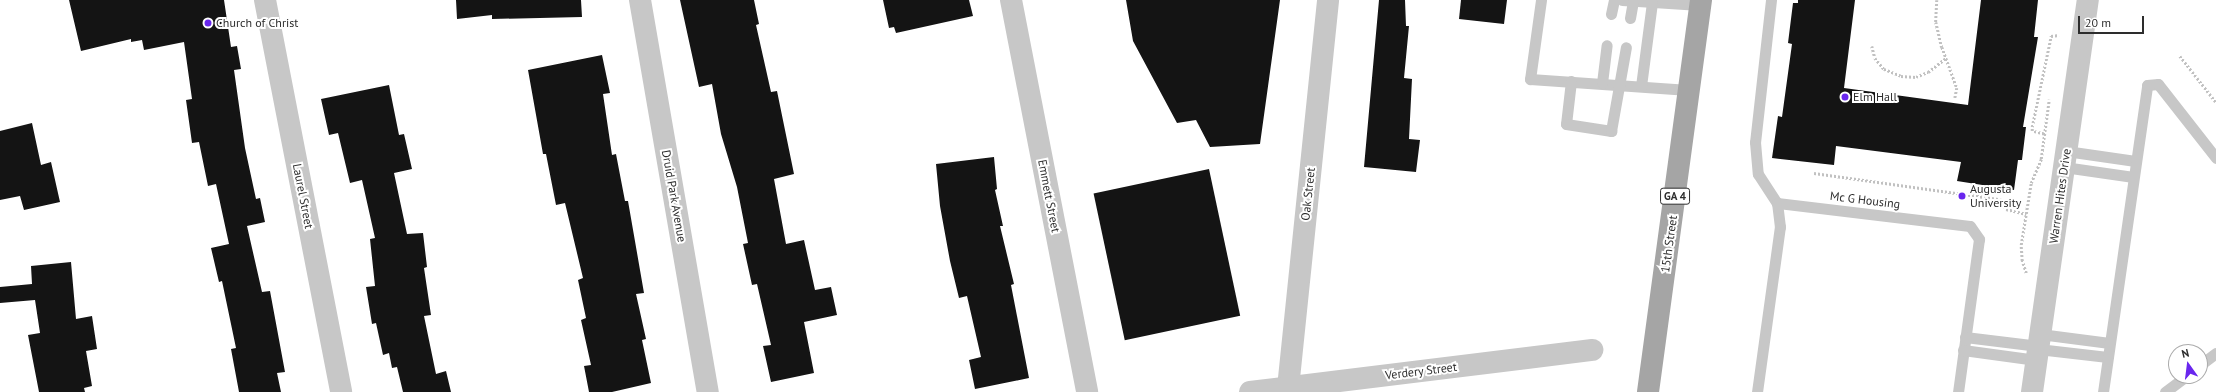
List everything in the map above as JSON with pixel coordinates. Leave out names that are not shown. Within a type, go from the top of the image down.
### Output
[{"type":"main road","name":"15th Street","points":[[1648,392],[1701,3]]},
{"type":"street","name":"Laurel Street","points":[[265,0],[341,392]]},
{"type":"street","name":"Druid Park Avenue","points":[[640,0],[708,392]]},
{"type":"street","name":"Emmett Street","points":[[1012,0],[1087,392]]},
{"type":"street","name":"Oak Street","points":[[1288,388],[1328,0]]},
{"type":"street","name":"Warren Hites Drive","points":[[2032,392],[2088,0]]},
{"type":"street","name":"Verdery Street","points":[[1250,392],[1592,350]]},
{"type":"lane","points":[[1541,0],[1530,79],[1689,90]]},
{"type":"lane","points":[[1611,14],[1614,0]]},
{"type":"lane","points":[[1757,392],[1780,227],[1777,203],[1758,174],[1755,142],[1771,0]]},
{"type":"lane","points":[[1630,18],[1628,1],[1652,3],[1701,3]]},
{"type":"lane","points":[[1641,86],[1652,3]]},
{"type":"lane","points":[[1602,84],[1607,45]]},
{"type":"lane","points":[[1571,81],[1566,124],[1611,131],[1626,47]]},
{"type":"lane","points":[[2103,392],[2147,85],[2158,84],[2216,158]]},
{"type":"lane","points":[[2065,159],[2135,161]]},
{"type":"lane","points":[[2065,159],[2133,176]]},
{"type":"lane","name":"Mc G Housing","points":[[1777,203],[1970,226],[1979,239],[1958,392]]},
{"type":"lane","points":[[1965,337],[2108,357]]},
{"type":"lane","points":[[1963,350],[2038,348],[2109,343]]},
{"type":"lane","points":[[2165,392],[2176,384]]},
{"type":"path","points":[[1937,0],[1936,22],[1946,58],[1957,88],[1955,98]]},
{"type":"path","points":[[2044,134],[2032,131],[2032,127],[2051,36],[2059,33],[2058,43]]},
{"type":"path","points":[[1872,46],[1875,58],[1884,69],[1901,76],[1916,78],[1928,72],[1946,58]]},
{"type":"path","points":[[2180,56],[2216,102]]},
{"type":"path","points":[[2025,279],[2021,245],[2031,183],[2041,159],[2050,96]]},
{"type":"path","points":[[1814,173],[2000,199],[2006,209],[2026,214]]},
{"type":"building","points":[[69,0],[224,0],[231,47],[237,46],[241,69],[234,70],[245,148],[256,199],[260,198],[265,222],[247,226],[262,292],[270,291],[285,372],[277,373],[281,392],[239,392],[231,349],[236,348],[222,281],[219,282],[211,248],[229,244],[216,184],[208,186],[199,142],[192,143],[186,100],[192,99],[184,42],[144,50],[142,40],[131,42],[131,39],[81,51]]},
{"type":"building","points":[[456,0],[581,0],[582,17],[492,19],[492,15],[457,19]]},
{"type":"building","points":[[680,0],[754,0],[759,24],[756,25],[771,92],[777,91],[794,174],[774,179],[786,244],[804,240],[815,290],[831,287],[837,315],[804,322],[814,373],[771,382],[763,346],[771,345],[757,284],[752,285],[743,244],[748,243],[737,187],[721,134],[712,84],[699,87]]},
{"type":"building","points":[[883,0],[969,0],[973,16],[896,33],[894,27],[889,28]]},
{"type":"building","points":[[1126,0],[1280,0],[1260,144],[1210,147],[1196,120],[1177,123],[1133,41]]},
{"type":"building","points":[[1379,0],[1405,0],[1406,26],[1409,26],[1404,78],[1412,79],[1409,139],[1420,140],[1416,172],[1364,167]]},
{"type":"building","points":[[1461,0],[1507,0],[1504,24],[1459,19]]},
{"type":"building","name":"Elm Hall","points":[[1798,0],[1855,0],[1844,88],[1968,105],[1981,0],[2038,0],[2034,37],[2038,37],[2023,127],[2026,127],[2022,160],[2018,160],[2014,190],[1957,181],[1961,162],[1836,146],[1834,165],[1772,158],[1778,116],[1782,117],[1792,44],[1788,43],[1793,3],[1798,3]]},
{"type":"building","points":[[602,55],[610,93],[603,94],[612,155],[616,154],[625,201],[628,201],[644,293],[636,294],[646,339],[642,340],[651,383],[612,392],[589,392],[584,366],[591,365],[581,320],[586,318],[578,280],[583,278],[565,203],[556,205],[546,154],[543,154],[528,70]]},
{"type":"building","points":[[389,85],[399,135],[404,134],[412,169],[394,173],[407,234],[423,233],[427,267],[424,268],[431,315],[424,316],[436,374],[446,371],[451,392],[403,392],[397,367],[392,368],[389,353],[383,355],[376,323],[372,324],[366,287],[375,286],[370,239],[375,238],[362,180],[350,183],[338,133],[329,135],[321,99]]},
{"type":"building","points":[[32,123],[41,165],[51,162],[60,202],[24,210],[20,196],[0,200],[0,131]]},
{"type":"building","points":[[994,157],[997,189],[995,190],[1003,226],[1000,226],[1014,284],[1011,285],[1029,378],[975,389],[969,360],[981,357],[967,296],[959,298],[950,261],[940,206],[936,164]]},
{"type":"building","points":[[1209,169],[1240,316],[1125,340],[1094,194]]},
{"type":"building","points":[[71,262],[76,319],[92,316],[97,349],[86,351],[92,386],[84,388],[85,392],[39,392],[28,335],[40,333],[35,300],[0,303],[0,287],[32,284],[31,266]]},
{"type":"place","name":"Church of Christ","points":[[208,23]]},
{"type":"place","name":"Elm Hall","points":[[1845,97]]},
{"type":"place","name":"Augusta University","points":[[1962,196]]}]
